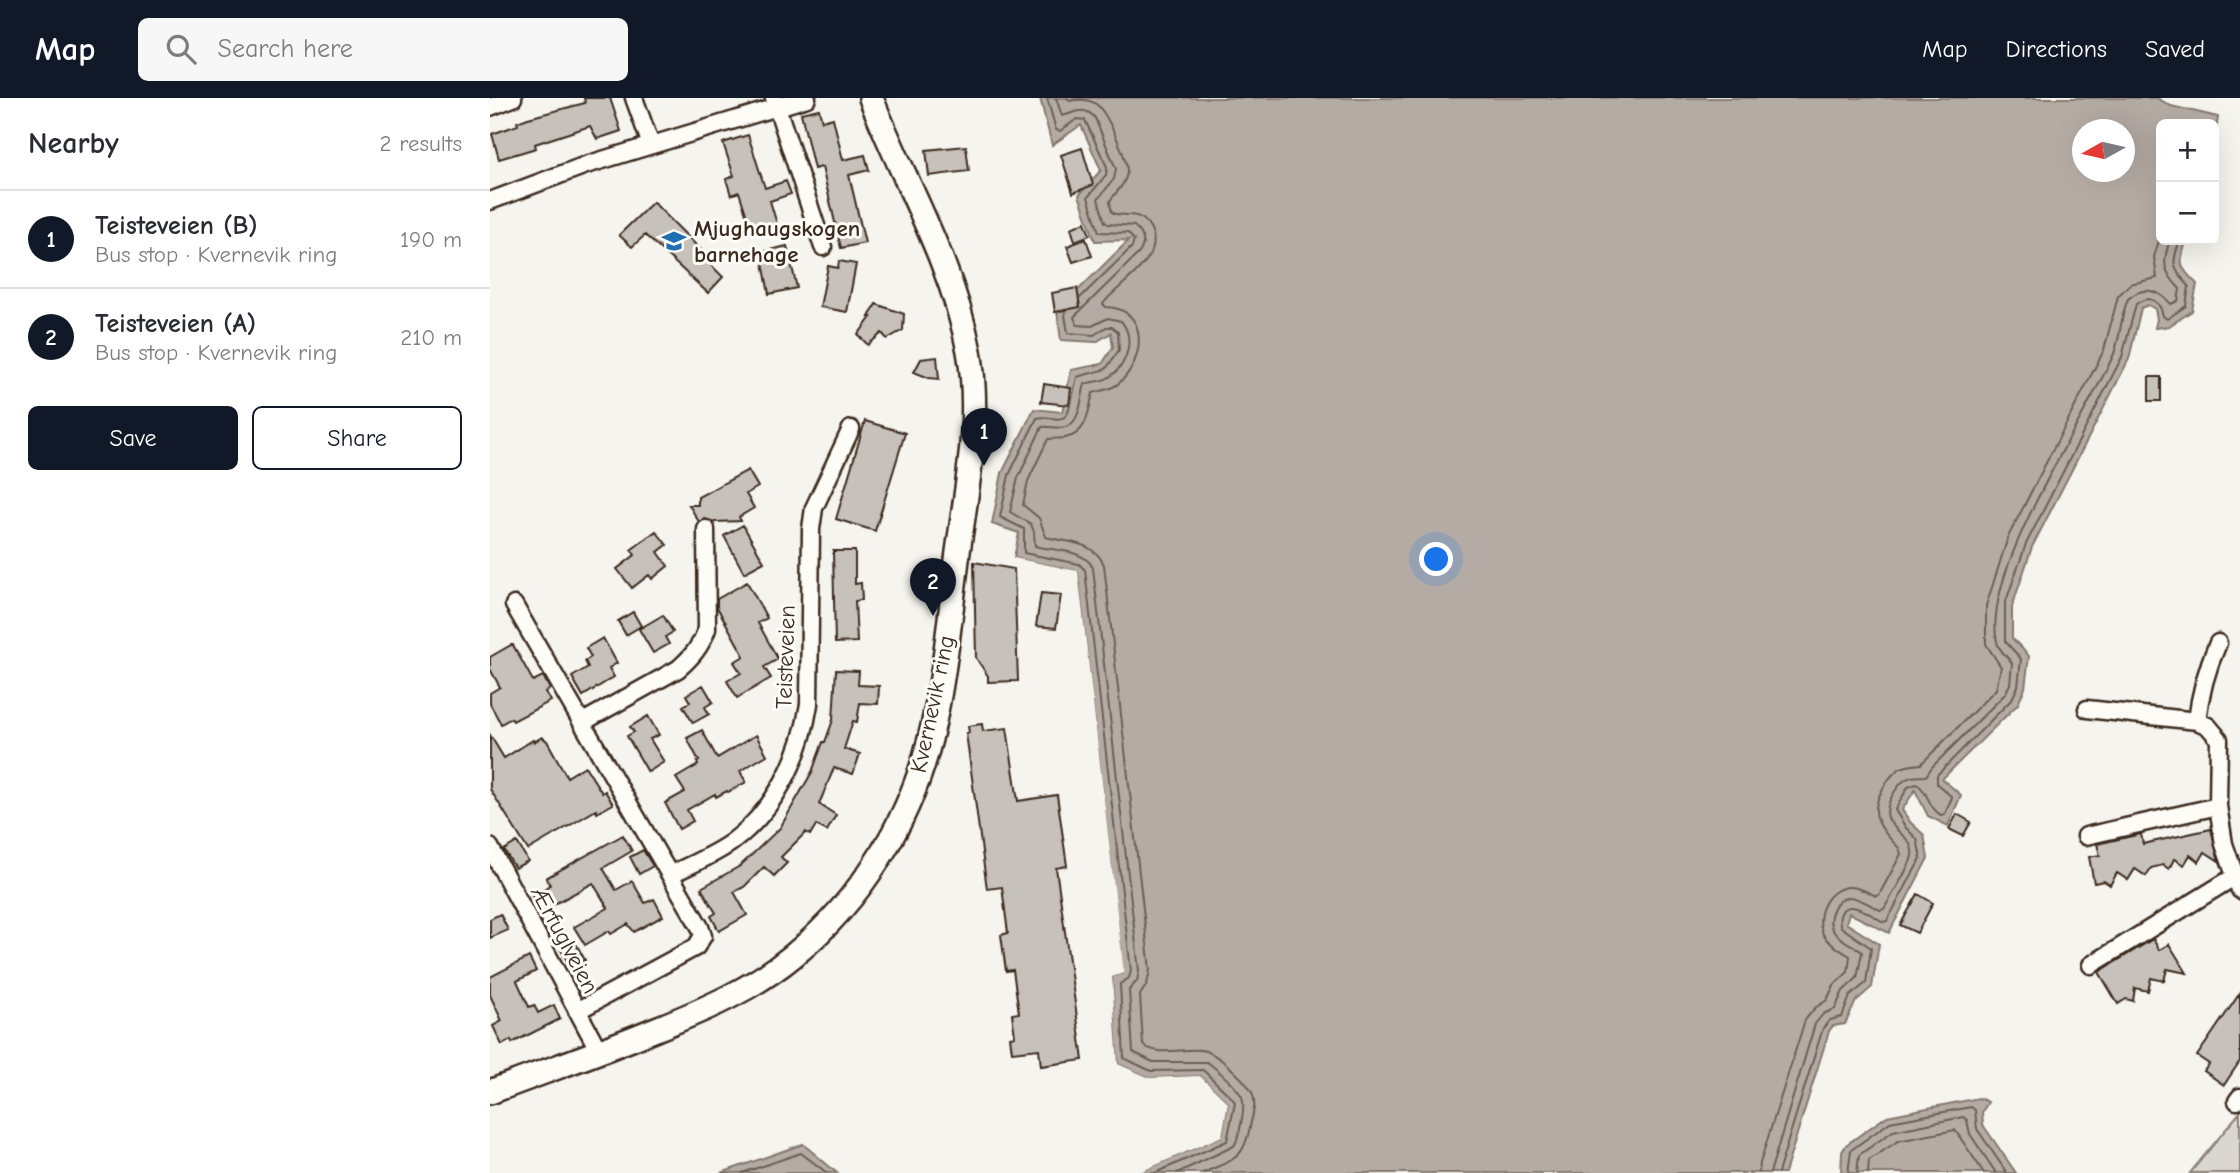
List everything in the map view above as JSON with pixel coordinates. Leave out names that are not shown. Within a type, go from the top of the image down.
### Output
[{"type":"main road","name":"Kvernevik ring","points":[[490,1092],[701,1011],[765,976],[815,937],[836,916],[887,845],[906,809],[924,761],[939,694],[966,500],[973,421],[972,383],[970,355],[954,293],[871,98]]},
{"type":"street","points":[[490,107],[513,98]]},
{"type":"street","points":[[634,98],[651,145]]},
{"type":"street","points":[[490,200],[775,102],[807,98]]},
{"type":"street","points":[[775,102],[823,247]]},
{"type":"street","name":"Teisteveien","points":[[670,875],[731,843],[752,825],[774,797],[794,764],[805,731],[809,704],[811,529],[814,508],[851,429]]},
{"type":"street","points":[[583,722],[678,669],[691,658],[703,641],[707,629],[706,529]]},
{"type":"street","points":[[514,605],[700,927],[702,941],[696,947],[577,1011]]},
{"type":"street","points":[[2197,722],[2208,665],[2218,643]]},
{"type":"street","points":[[2087,709],[2197,722],[2208,726],[2219,739],[2218,806],[2224,844],[2237,884],[2091,965]]},
{"type":"street","points":[[2086,836],[2218,806]]},
{"type":"street","name":"Ærfuglveien","points":[[490,847],[599,1051]]},
{"type":"shaded area","points":[[2240,1112],[2240,1173],[2190,1173]]},
{"type":"water","points":[[1040,98],[2157,98],[2171,106],[2218,117],[2156,119],[2156,245],[2185,245],[2182,264],[2197,284],[2192,311],[2169,326],[2155,328],[2155,309],[2148,305],[2141,308],[2129,359],[2032,547],[2012,607],[2012,638],[2029,656],[2025,688],[2018,704],[1942,779],[1961,795],[1948,826],[1928,816],[1915,790],[1902,810],[1924,835],[1928,858],[1889,933],[1849,913],[1846,923],[1879,944],[1872,987],[1856,1001],[1845,1024],[1833,1026],[1829,1031],[1785,1173],[1138,1173],[1222,1136],[1228,1103],[1200,1076],[1150,1078],[1118,1064],[1112,977],[1123,973],[1078,571],[1014,558],[1019,533],[992,524],[1002,473],[1034,409],[1062,412],[1071,370],[1102,364],[1113,347],[1111,333],[1096,342],[1061,340],[1057,311],[1129,240],[1095,241],[1079,195],[1101,170],[1081,125],[1052,145]]},
{"type":"water","points":[[1979,1098],[1988,1102],[1982,1112],[1983,1125],[2016,1173],[1841,1173],[1842,1152],[1846,1145],[1887,1116]]},
{"type":"water","points":[[803,1144],[837,1173],[721,1173]]},
{"type":"pier","points":[[1014,558],[1078,571],[1124,973],[1112,977],[1118,1064],[1150,1078],[1200,1076],[1228,1103],[1222,1136],[1138,1173],[1135,1173],[1137,1170],[1219,1134],[1224,1105],[1199,1079],[1149,1081],[1114,1066],[1109,977],[1120,971],[1075,574],[1014,562]]},
{"type":"building","points":[[584,98],[610,98],[621,131],[597,139],[590,126],[535,144],[536,148],[499,159],[492,134],[518,125],[517,122],[528,118],[585,103]]},
{"type":"building","points":[[819,109],[822,121],[833,118],[843,160],[865,155],[869,170],[849,175],[865,243],[841,248],[822,167],[814,169],[801,113]]},
{"type":"building","points":[[748,135],[765,188],[786,181],[791,194],[770,201],[777,224],[752,232],[739,192],[731,195],[726,179],[734,176],[723,143]]},
{"type":"building","points":[[966,146],[969,171],[929,176],[926,150]]},
{"type":"building","points":[[1082,148],[1093,185],[1073,193],[1061,155]]},
{"type":"building","points":[[653,202],[708,257],[710,264],[723,277],[708,293],[645,235],[632,247],[619,235]]},
{"type":"building","points":[[1085,222],[1090,235],[1075,241],[1071,228]]},
{"type":"building","points":[[1086,239],[1092,256],[1073,262],[1067,246]]},
{"type":"building","points":[[787,246],[797,288],[769,294],[761,252]]},
{"type":"building","points":[[839,261],[856,264],[847,312],[820,307],[828,266],[838,268]]},
{"type":"building","points":[[1077,288],[1080,307],[1055,312],[1052,293]]},
{"type":"building","points":[[876,304],[904,314],[903,330],[887,339],[882,333],[868,345],[858,335],[871,317]]},
{"type":"building","points":[[937,357],[939,379],[914,372],[921,359]]},
{"type":"building","points":[[2149,377],[2161,377],[2161,401],[2149,401]]},
{"type":"building","points":[[1044,384],[1071,388],[1069,405],[1041,402]]},
{"type":"building","points":[[865,421],[905,433],[875,531],[836,519]]},
{"type":"building","points":[[748,470],[758,487],[746,494],[754,508],[739,517],[741,521],[714,522],[705,519],[699,522],[689,505],[698,505],[698,497]]},
{"type":"building","points":[[743,525],[764,562],[744,573],[724,536]]},
{"type":"building","points":[[656,531],[667,545],[658,552],[668,566],[652,579],[649,575],[632,588],[617,569],[635,555],[631,550]]},
{"type":"building","points":[[833,551],[855,551],[855,584],[861,583],[862,600],[855,601],[857,642],[835,643]]},
{"type":"building","points":[[974,562],[1014,569],[1018,681],[988,682],[988,676],[976,658]]},
{"type":"building","points":[[747,582],[767,618],[758,623],[778,659],[764,667],[771,678],[737,698],[727,681],[741,673],[734,662],[744,656],[717,607],[717,599]]},
{"type":"building","points":[[1041,593],[1061,595],[1056,628],[1036,626]]},
{"type":"building","points":[[633,612],[641,626],[626,635],[618,621]]},
{"type":"building","points":[[663,615],[673,632],[665,637],[669,644],[653,653],[639,629]]},
{"type":"building","points":[[603,638],[617,663],[609,668],[614,677],[583,696],[572,677],[588,667],[585,661],[591,657],[586,648]]},
{"type":"building","points":[[511,645],[533,681],[543,676],[550,689],[545,692],[551,701],[513,721],[511,718],[501,724],[490,704],[490,693],[500,687],[490,669],[490,657]]},
{"type":"building","points":[[836,670],[859,671],[858,685],[879,686],[878,704],[860,703],[857,722],[853,721],[844,749],[860,754],[853,774],[834,768],[819,804],[836,815],[827,831],[816,825],[810,835],[806,832],[781,857],[787,863],[774,876],[764,867],[744,887],[734,892],[747,915],[719,931],[711,916],[716,913],[701,888],[740,866],[780,828],[812,772],[833,720]]},
{"type":"building","points":[[703,685],[713,702],[705,707],[709,714],[693,723],[683,706],[690,702],[686,695]]},
{"type":"building","points":[[648,716],[659,735],[650,739],[664,762],[648,772],[627,736],[634,732],[630,727]]},
{"type":"building","points":[[982,724],[983,731],[1007,728],[1018,801],[1057,795],[1067,866],[1056,868],[1083,1060],[1041,1066],[1039,1049],[1012,1052],[1010,1037],[1015,1036],[1012,1014],[1019,1013],[1013,970],[1006,971],[1001,935],[1008,933],[1002,887],[987,889],[966,733],[969,733],[968,726]]},
{"type":"building","points":[[702,730],[717,758],[756,735],[767,755],[740,771],[746,782],[716,797],[715,794],[687,810],[693,821],[679,829],[665,803],[685,792],[676,778],[698,765],[699,761],[687,738]]},
{"type":"building","points":[[490,735],[504,758],[542,737],[547,741],[567,777],[585,766],[602,793],[605,791],[613,804],[597,813],[596,810],[528,850],[490,789]]},
{"type":"building","points":[[1957,814],[1971,822],[1963,836],[1949,829]]},
{"type":"building","points":[[2211,829],[2219,861],[2205,852],[2199,862],[2190,855],[2184,865],[2174,859],[2169,869],[2163,865],[2151,868],[2146,876],[2135,869],[2128,880],[2117,873],[2110,885],[2104,881],[2094,883],[2089,857],[2100,855],[2097,844],[2141,834],[2143,844]]},
{"type":"building","points":[[623,835],[632,851],[603,868],[616,890],[632,881],[645,903],[654,899],[663,916],[634,932],[628,924],[585,945],[574,927],[608,908],[593,883],[540,912],[532,896],[550,885],[546,878]]},
{"type":"building","points":[[517,842],[528,861],[515,868],[504,850]]},
{"type":"building","points":[[643,850],[653,866],[639,874],[630,857]]},
{"type":"building","points":[[1918,894],[1933,903],[1917,933],[1900,925]]},
{"type":"building","points":[[500,914],[508,930],[490,938],[490,919]]},
{"type":"building","points":[[2153,939],[2159,950],[2169,944],[2187,973],[2167,969],[2164,981],[2151,978],[2148,991],[2135,988],[2133,1001],[2126,999],[2118,1004],[2099,972]]},
{"type":"building","points":[[575,942],[585,960],[571,968],[561,950]]},
{"type":"building","points":[[529,957],[536,971],[517,981],[529,1007],[534,1005],[538,1013],[554,1005],[560,1019],[512,1043],[511,1040],[502,1045],[493,1026],[502,1021],[490,995],[490,977]]},
{"type":"building","points":[[2240,993],[2240,1061],[2224,1085],[2204,1071],[2209,1064],[2197,1056]]},
{"type":"place","name":"Mjughaugskogen barnehage","points":[[674,241]]},
{"type":"place","name":"Teisteveien (B)","points":[[984,466]]},
{"type":"place","name":"Teisteveien (A)","points":[[933,616]]}]
